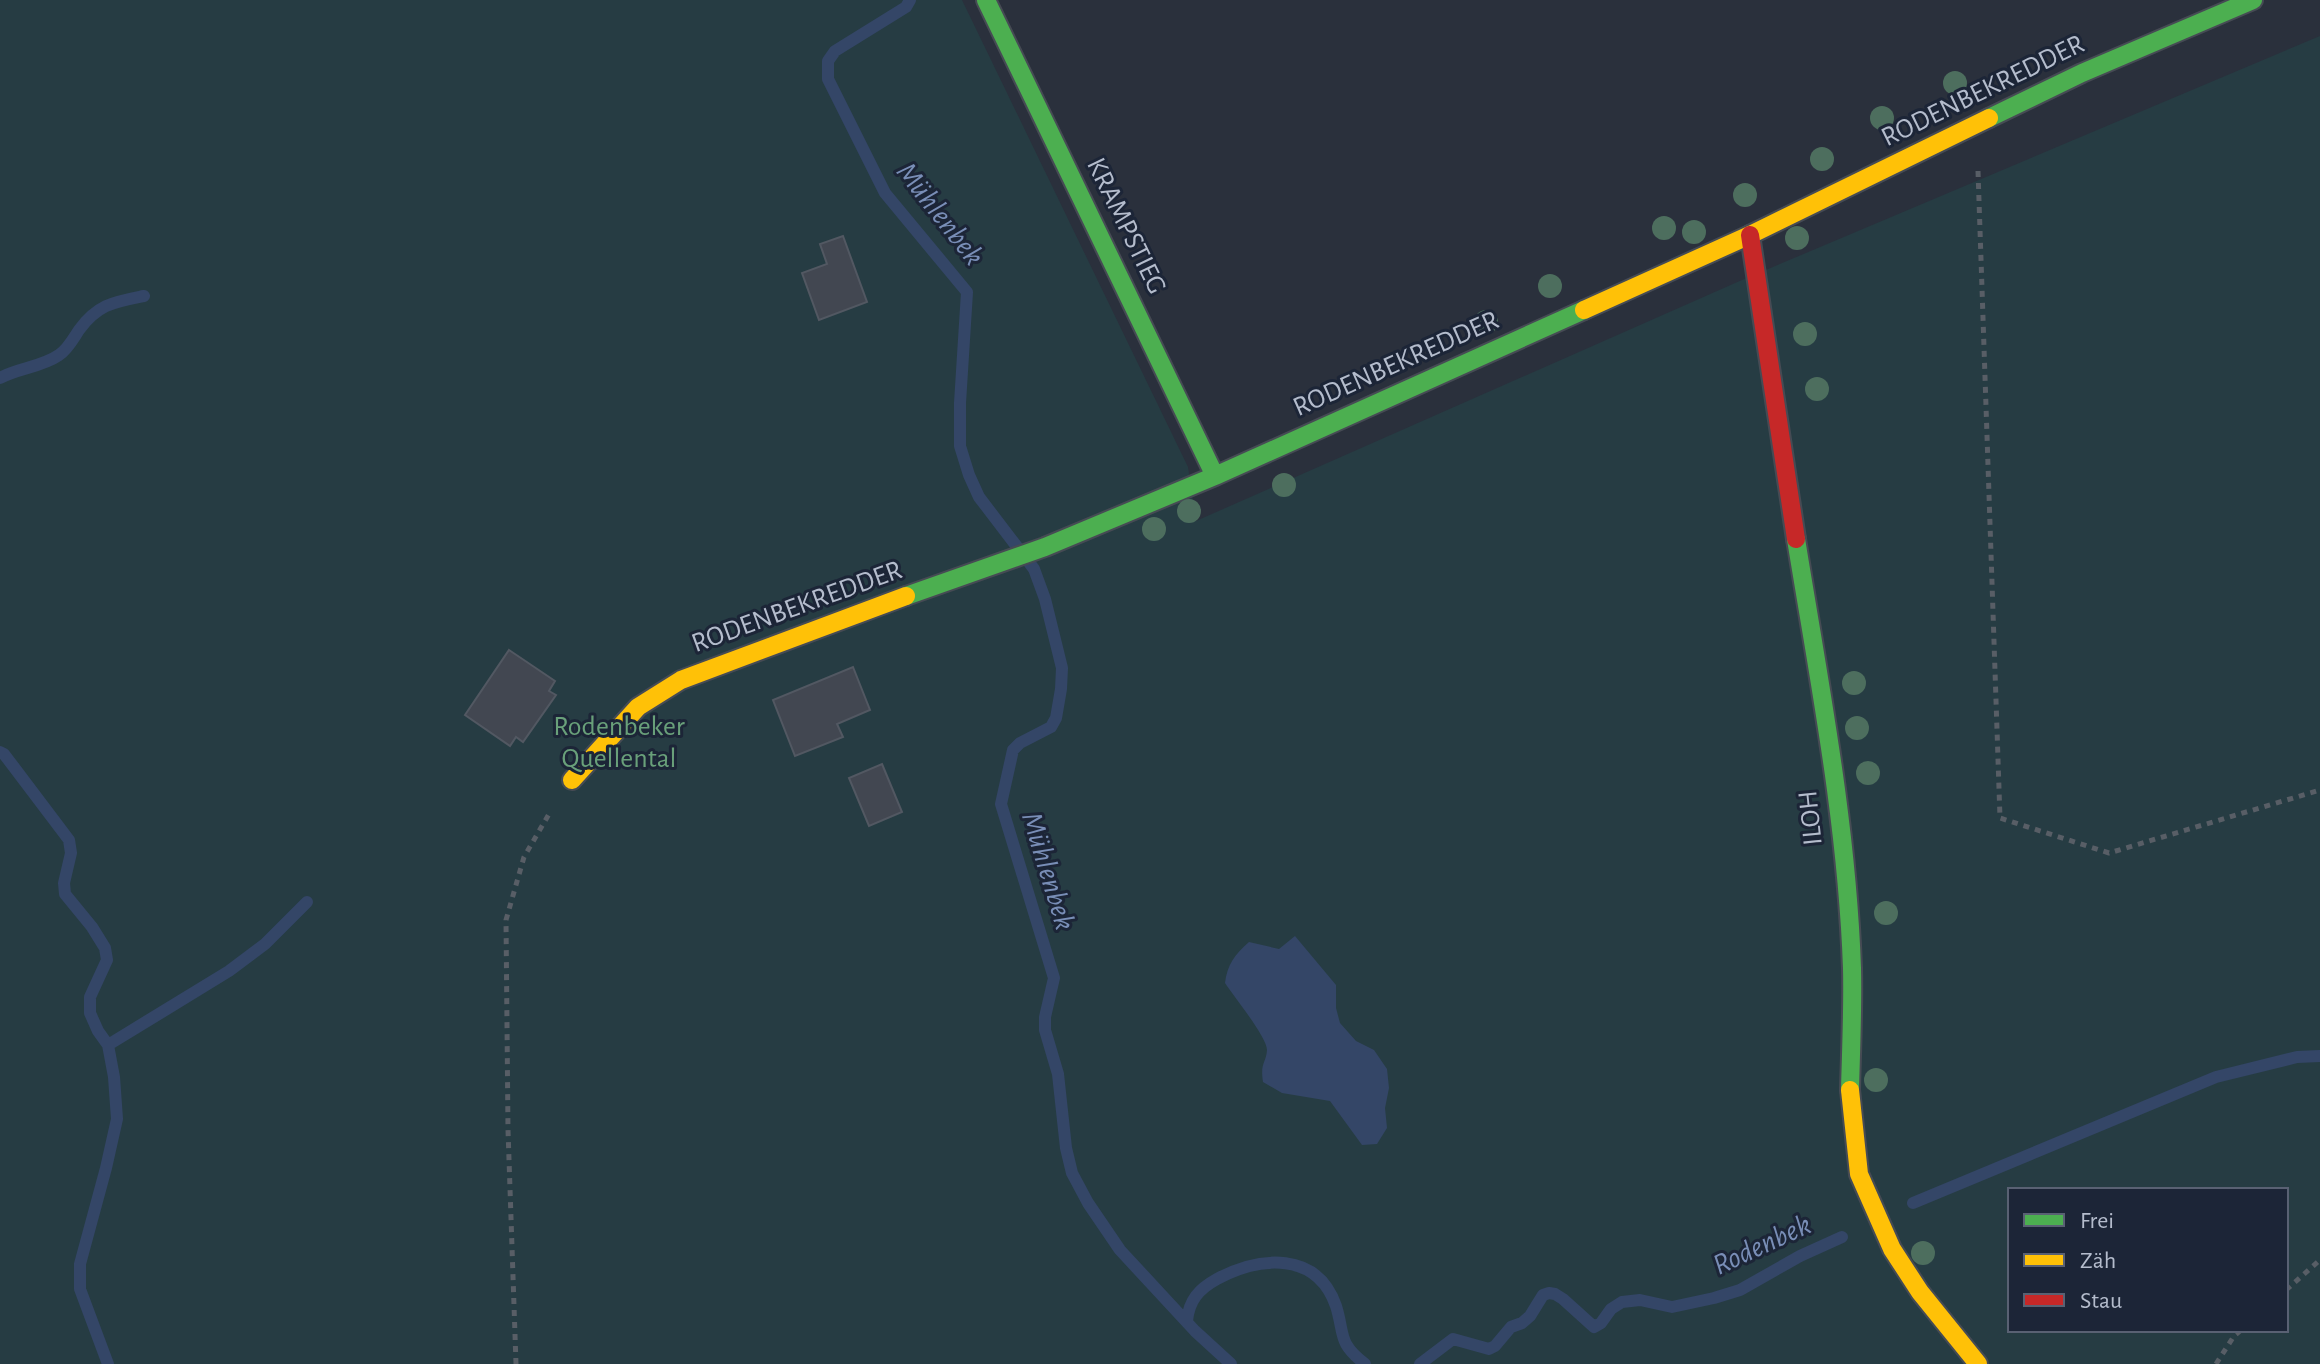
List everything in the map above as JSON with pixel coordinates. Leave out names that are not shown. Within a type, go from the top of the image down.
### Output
[{"type":"street","name":"KRAMPSTIEG","points":[[986,0],[1215,476]]},
{"type":"street","name":"RODENBEKREDDER","points":[[572,780],[638,707],[681,680],[1045,547],[1215,476],[1750,235],[2082,73],[2253,0]]},
{"type":"street","name":"ILOH","points":[[1750,235],[1833,766],[1852,969],[1850,1097],[1859,1174],[1892,1249],[1920,1292],[1978,1364]]},
{"type":"path","points":[[1977,125],[2000,818],[2109,853],[2320,790]]},
{"type":"path","points":[[516,1364],[508,1130],[506,920],[524,857],[572,780]]},
{"type":"path","points":[[2288,1288],[2320,1260]]},
{"type":"path","points":[[2216,1364],[2239,1332]]},
{"type":"green space","name":"Rodenbeker Quellental","points":[[0,0],[962,0],[1188,467],[1196,521],[1742,280],[2320,36],[2320,1364],[0,1364]]},
{"type":"water","points":[[1295,936],[1336,985],[1336,1008],[1340,1023],[1356,1041],[1374,1050],[1387,1069],[1387,1128],[1377,1144],[1362,1145],[1330,1101],[1282,1093],[1263,1082],[1266,1044],[1225,983],[1226,977],[1232,960],[1249,942],[1279,949]]},
{"type":"building","points":[[843,236],[867,302],[819,320],[802,273],[827,264],[820,244]]},
{"type":"building","points":[[509,650],[555,681],[549,691],[556,695],[523,742],[516,737],[510,746],[465,715]]},
{"type":"building","points":[[853,667],[870,710],[837,724],[843,737],[795,756],[773,700]]},
{"type":"building","points":[[882,764],[902,812],[869,826],[849,778]]},
{"type":"waterway","name":"Mühlenbek","points":[[910,0],[906,7],[835,51],[828,61],[828,79],[885,193],[967,292],[960,446],[979,497],[1034,569],[1045,599],[1062,668],[1056,718],[1051,727],[1013,750],[1001,804],[1054,978],[1045,1030],[1058,1074],[1066,1148],[1072,1173],[1120,1250],[1195,1331],[1231,1364]]},
{"type":"waterway","points":[[0,378],[59,355],[86,321],[100,309],[144,296]]},
{"type":"waterway","points":[[0,752],[69,840],[71,853],[64,883],[65,894],[105,948],[107,960],[90,997],[90,1013],[108,1045],[117,1119],[80,1264],[80,1289],[108,1364]]},
{"type":"waterway","points":[[108,1045],[229,971],[265,944],[307,902]]},
{"type":"waterway","name":"Rodenbek","points":[[1913,1203],[2216,1077],[2297,1057],[2320,1056]]},
{"type":"waterway","name":"Rodenbek","points":[[1420,1364],[1453,1339],[1489,1349],[1495,1346],[1511,1327],[1530,1316],[1543,1295],[1549,1293],[1563,1299],[1594,1327],[1622,1302],[1640,1300],[1672,1307],[1740,1290],[1800,1256],[1842,1237]]},
{"type":"waterway","name":"Rodenbek","points":[[1187,1321],[1196,1296],[1217,1279],[1251,1266],[1286,1263],[1315,1275],[1327,1288],[1336,1306],[1343,1338],[1350,1350],[1365,1364]]},
{"type":"traffic: fast","points":[[986,0],[1215,476]]},
{"type":"traffic: fast","points":[[1989,118],[2082,73],[2253,0]]},
{"type":"traffic: fast","points":[[906,596],[1045,547],[1215,476],[1584,310]]},
{"type":"traffic: fast","points":[[1796,539],[1831,752],[1844,860],[1852,968],[1850,1090]]},
{"type":"traffic: slow","points":[[1584,310],[1750,235],[1989,118]]},
{"type":"traffic: slow","points":[[572,780],[638,707],[681,680],[906,596]]},
{"type":"traffic: slow","points":[[1850,1090],[1859,1174],[1892,1249],[1920,1292],[1978,1364]]},
{"type":"traffic: jam","points":[[1750,235],[1796,539]]}]
